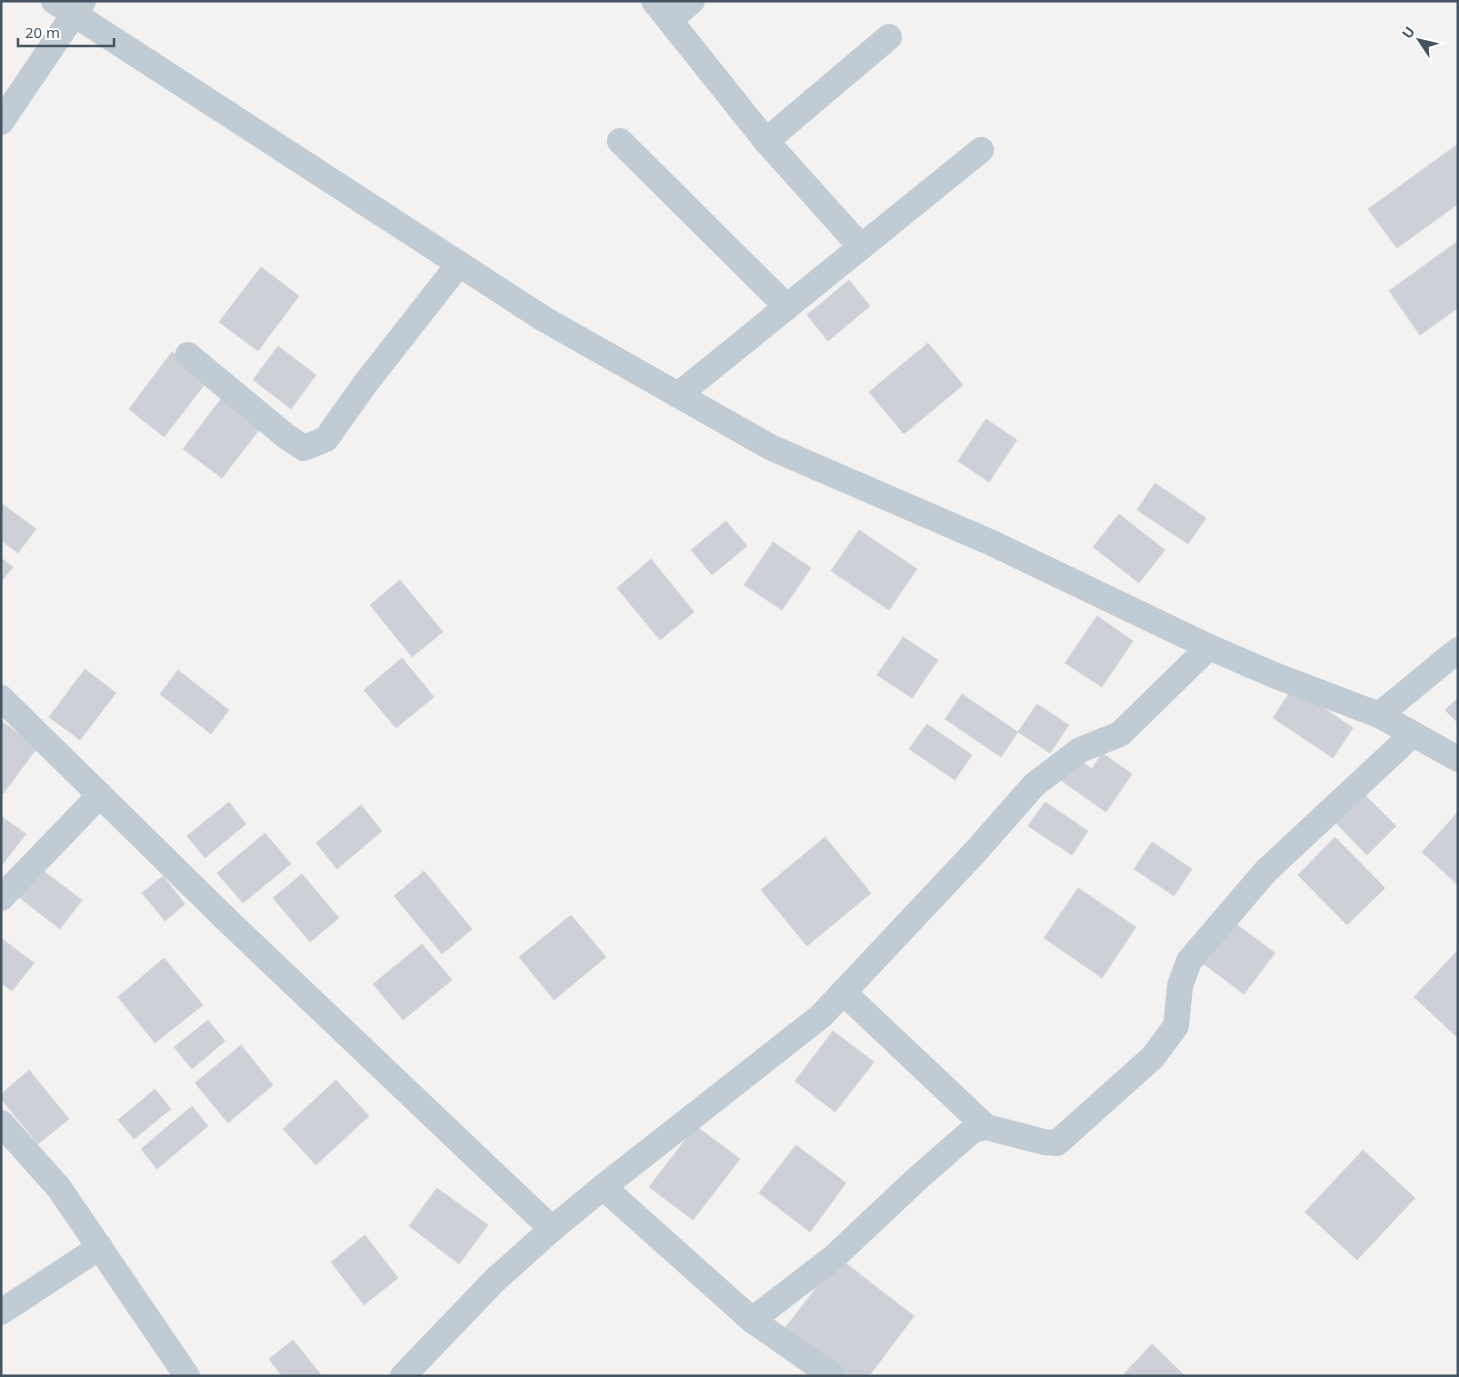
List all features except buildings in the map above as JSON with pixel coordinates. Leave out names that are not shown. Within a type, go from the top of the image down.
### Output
[{"type":"street","points":[[692,1],[662,11],[766,142],[860,248]]},
{"type":"street","points":[[1,122],[70,5],[544,319],[772,448],[992,543],[1274,676],[1379,715],[1458,759]]},
{"type":"street","points":[[766,142],[889,37]]},
{"type":"street","points":[[620,141],[787,307]]},
{"type":"street","points":[[678,395],[981,150]]},
{"type":"street","points":[[188,354],[287,437],[304,448],[326,439],[365,384],[459,264]]},
{"type":"street","points":[[403,1376],[495,1280],[552,1229],[821,1016],[976,851],[1034,785],[1080,750],[1120,734],[1209,647]]},
{"type":"street","points":[[1379,715],[1458,650]]},
{"type":"street","points":[[1,698],[236,928],[552,1229]]},
{"type":"street","points":[[752,1320],[834,1257],[918,1178],[973,1130],[986,1127],[1044,1142],[1057,1143],[1154,1057],[1176,1026],[1180,986],[1189,961],[1266,871],[1413,734]]},
{"type":"street","points":[[1,898],[100,795]]},
{"type":"street","points":[[844,992],[986,1127]]},
{"type":"street","points":[[1,1123],[59,1188],[187,1376]]},
{"type":"street","points":[[603,1187],[752,1320],[832,1376]]},
{"type":"street","points":[[1,1312],[100,1247]]}]
